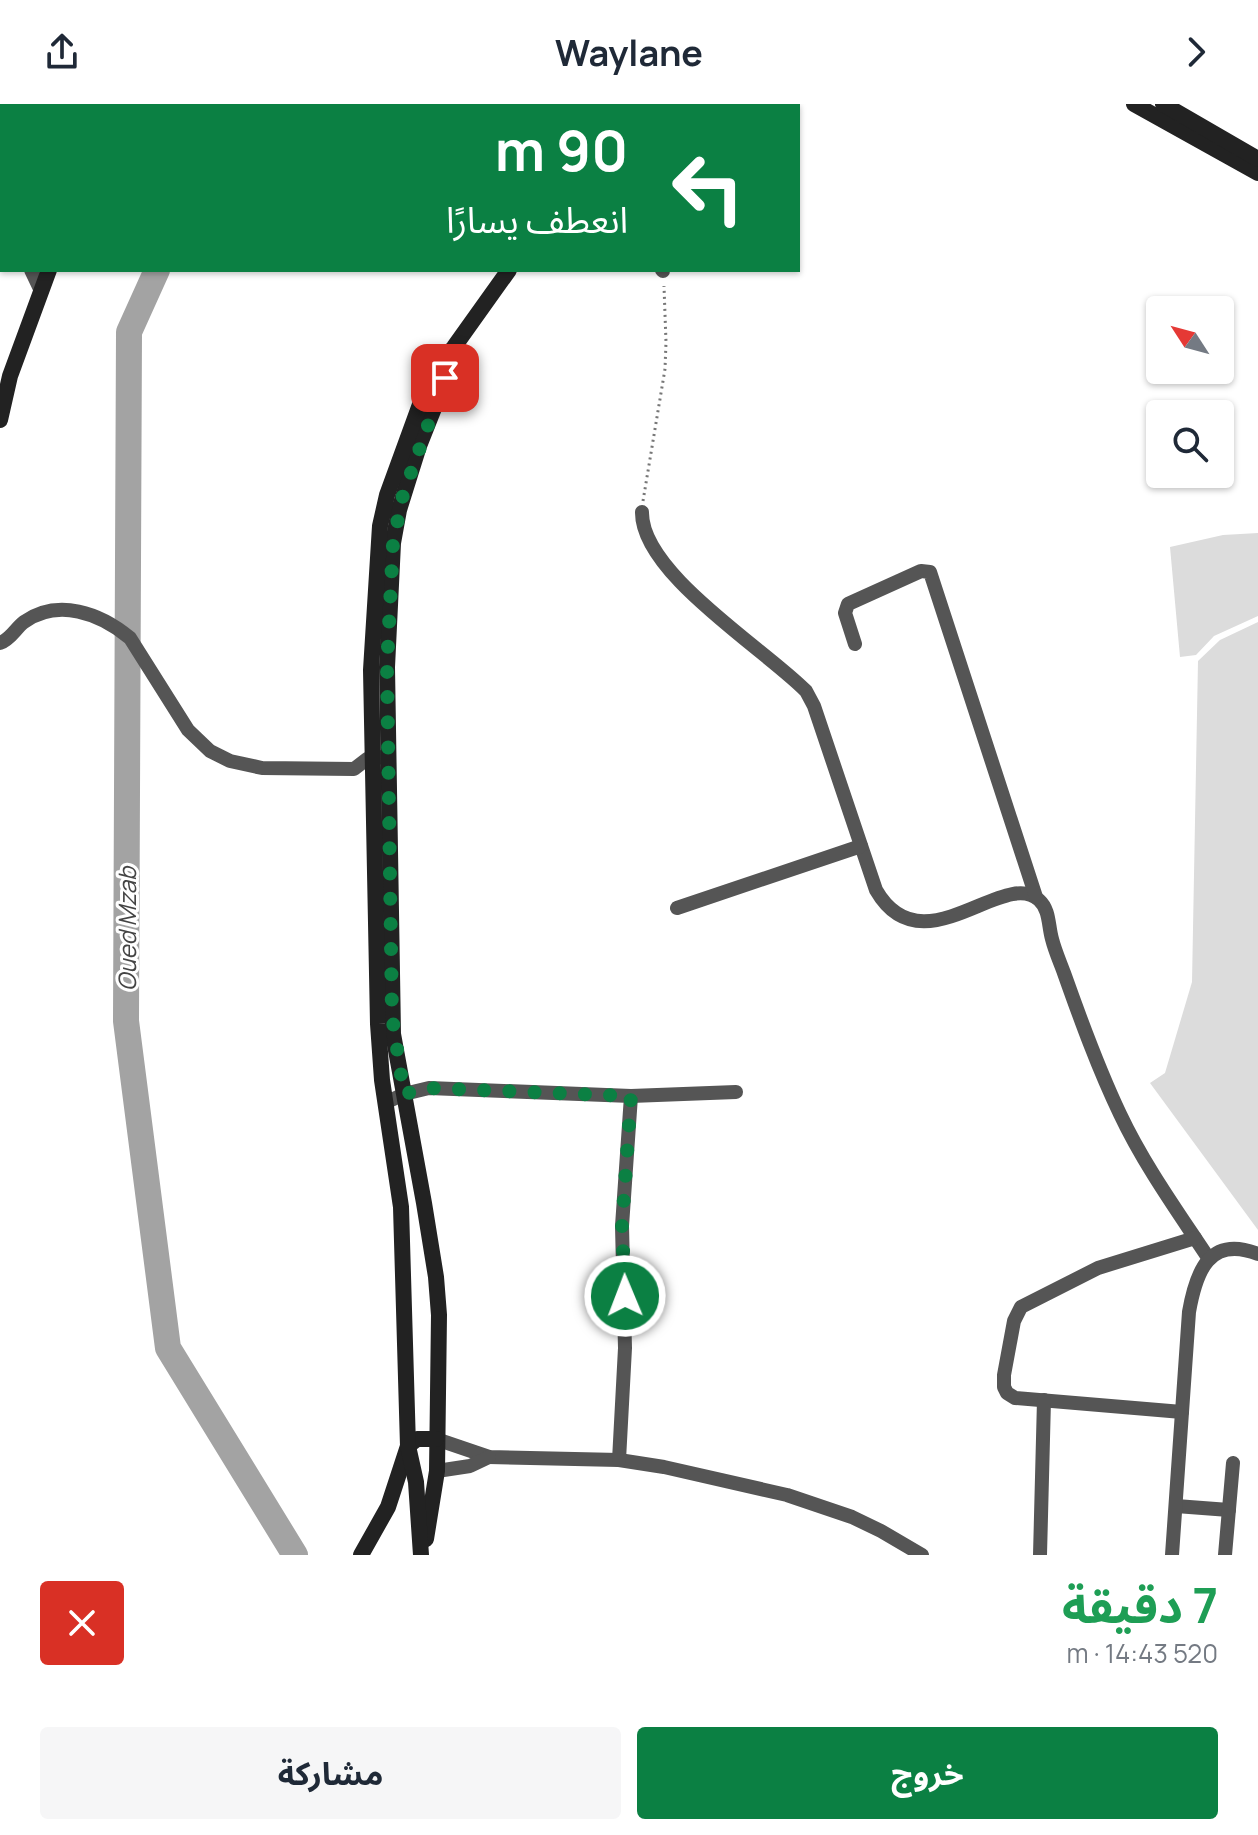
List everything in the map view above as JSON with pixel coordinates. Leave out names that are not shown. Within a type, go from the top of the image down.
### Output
[{"type":"main road","points":[[1134,104],[1258,173]]},
{"type":"main road","points":[[1163,104],[1258,159]]},
{"type":"main road","points":[[0,420],[5,376],[48,272]]},
{"type":"main road","points":[[422,1555],[437,1471],[438,1295],[393,1025],[380,757],[371,670],[380,526],[387,495],[426,384],[508,272]]},
{"type":"main road","points":[[381,780],[378,1024],[385,1103],[401,1207],[408,1446],[416,1482],[422,1555]]},
{"type":"main road","points":[[401,1207],[424,1203]]},
{"type":"main road","points":[[361,1555],[385,1512],[408,1446],[417,1439],[436,1439]]},
{"type":"main road","points":[[385,1512],[416,1482],[437,1471]]},
{"type":"street","points":[[32,272],[41,291]]},
{"type":"street","points":[[642,512],[643,527],[650,544],[679,579],[806,691],[814,706],[861,846],[882,900],[889,909],[918,921],[945,918],[1019,892],[1036,897]]},
{"type":"street","points":[[855,644],[845,613],[848,604],[921,571],[930,572],[1036,897],[1048,914],[1051,937],[1081,1021],[1122,1117],[1209,1259]]},
{"type":"street","points":[[0,643],[5,642],[21,624],[50,610],[79,612],[116,627],[130,638],[175,713],[210,751],[230,761],[262,768],[354,769],[381,780]]},
{"type":"street","points":[[354,769],[380,757]]},
{"type":"street","points":[[677,908],[861,846]]},
{"type":"street","points":[[385,1103],[429,1088],[631,1096],[736,1092]]},
{"type":"street","points":[[619,1460],[625,1348],[622,1226],[631,1096]]},
{"type":"street","points":[[1182,1412],[1015,1398],[1004,1387],[1004,1375],[1014,1321],[1021,1307],[1098,1268],[1195,1238]]},
{"type":"street","points":[[1172,1555],[1189,1312],[1197,1275],[1209,1259],[1230,1249],[1245,1249],[1258,1254]]},
{"type":"street","points":[[1040,1555],[1044,1400]]},
{"type":"street","points":[[436,1439],[489,1457],[619,1460],[680,1470],[822,1505],[881,1531],[922,1555]]},
{"type":"street","points":[[437,1471],[470,1466],[489,1457]]},
{"type":"street","points":[[1225,1555],[1233,1463]]},
{"type":"street","points":[[1176,1506],[1229,1510]]},
{"type":"path","points":[[642,512],[665,369],[662,272]]},
{"type":"shaded area","points":[[1258,533],[1258,616],[1214,636],[1196,655],[1180,657],[1170,547],[1223,535]]},
{"type":"shaded area","points":[[1258,622],[1258,1230],[1150,1083],[1165,1073],[1192,982],[1198,661],[1220,640]]},
{"type":"waterway","name":"Oued Mzab","points":[[156,272],[129,332],[126,1021],[168,1348],[295,1555]]},
{"type":"route","points":[[445,378],[403,495],[393,543],[387,667],[392,1016],[396,1055],[404,1094],[429,1088],[631,1096],[622,1226],[625,1296]]}]
